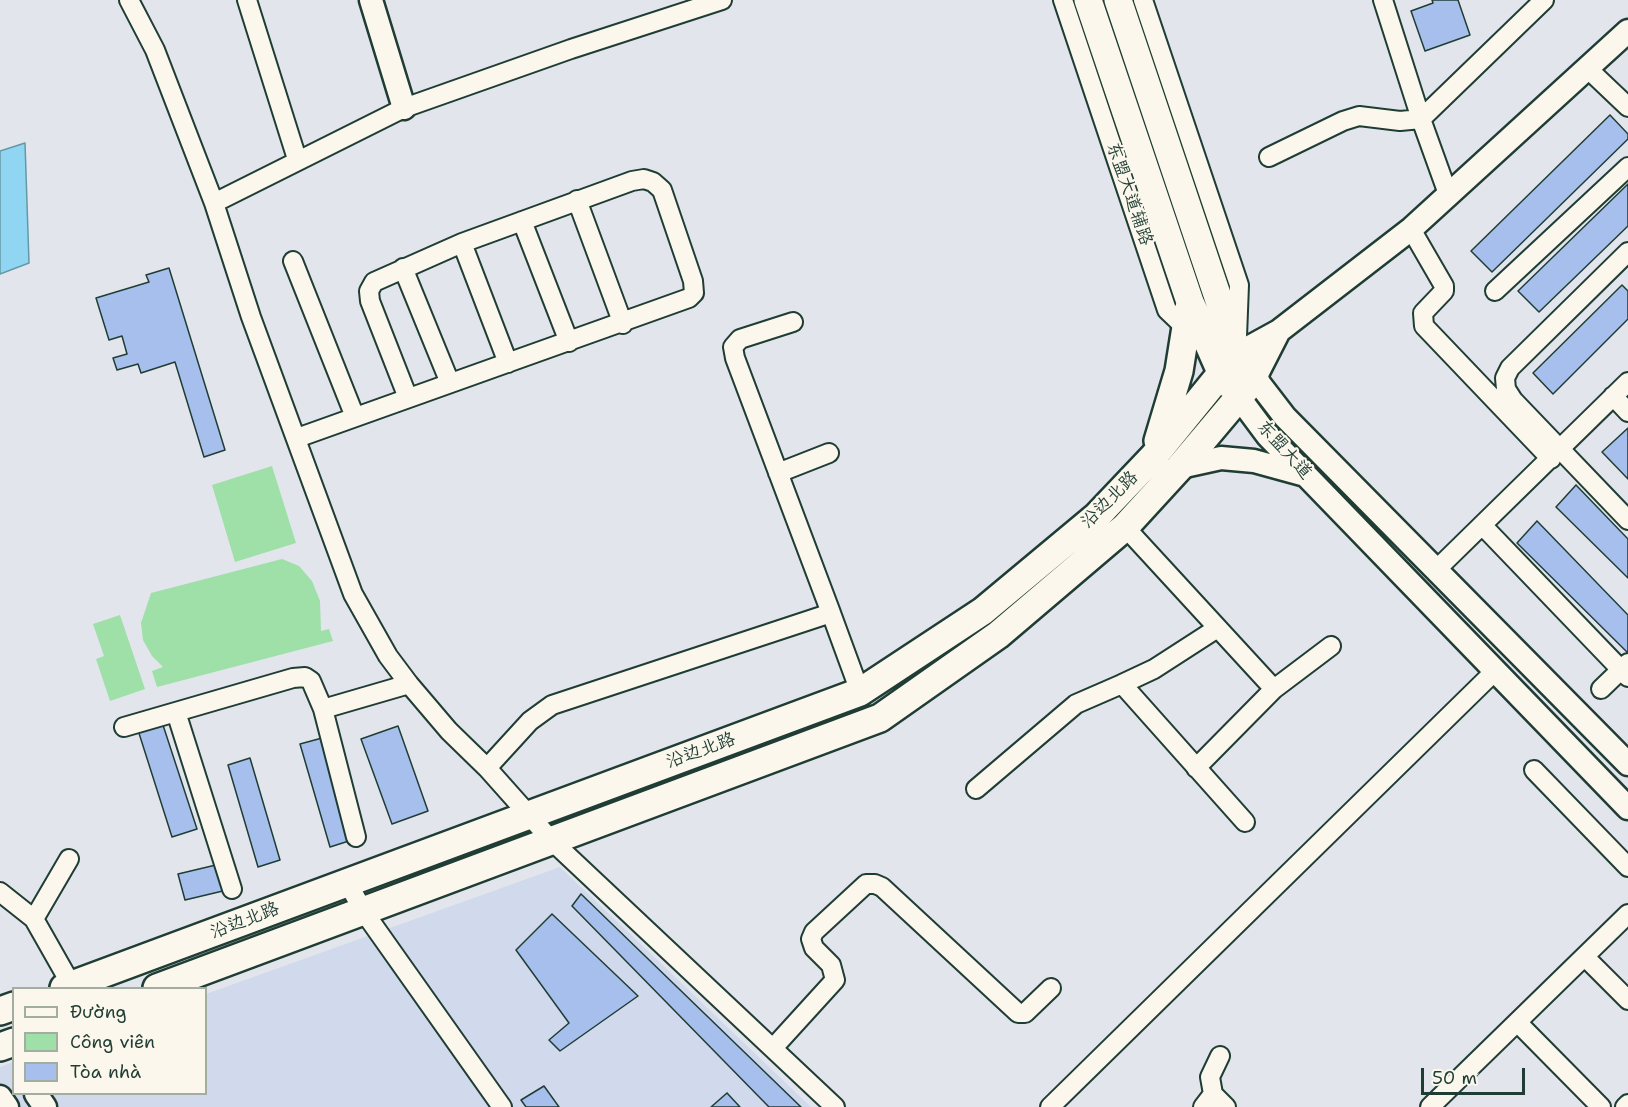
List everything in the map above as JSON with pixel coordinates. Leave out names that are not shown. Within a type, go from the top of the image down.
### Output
[{"type":"highway","name":"东盟大道","points":[[1088,0],[1188,314],[1247,387]]},
{"type":"highway","name":"东盟大道","points":[[1118,0],[1229,363]]},
{"type":"highway","points":[[1154,456],[1179,371],[1188,314]]},
{"type":"highway","name":"沿边北路","points":[[68,987],[860,692],[983,611],[1097,516],[1154,456],[1229,363]]},
{"type":"highway","name":"沿边北路","points":[[160,987],[880,718],[998,635],[1125,526],[1180,467],[1247,387]]},
{"type":"main road","points":[[371,0],[404,108]]},
{"type":"main road","points":[[1229,363],[1279,331],[1411,229],[1628,31]]},
{"type":"main road","points":[[1247,387],[1279,331]]},
{"type":"main road","name":"东盟大道","points":[[1247,387],[1267,435],[1628,808]]},
{"type":"main road","name":"东盟大道","points":[[1247,387],[1285,417],[1628,764]]},
{"type":"main road","points":[[1180,467],[1221,458],[1254,461],[1307,476]]},
{"type":"main road","points":[[0,1097],[7,1107]]},
{"type":"street","points":[[129,0],[156,50],[214,203],[251,316],[353,594],[366,622],[408,684],[449,731],[487,768],[552,842],[774,1047],[835,1107]]},
{"type":"street","points":[[247,0],[297,159]]},
{"type":"street","points":[[214,203],[297,159],[404,108],[571,49],[722,0]]},
{"type":"street","name":"东盟大道辅路","points":[[1063,0],[1167,310],[1188,314]]},
{"type":"street","points":[[1143,0],[1239,285],[1229,363]]},
{"type":"street","points":[[1383,0],[1420,119],[1448,194]]},
{"type":"street","points":[[1269,157],[1343,121],[1359,116],[1400,121],[1420,119],[1544,0]]},
{"type":"street","points":[[1587,68],[1628,107]]},
{"type":"street","points":[[1495,291],[1628,167]]},
{"type":"street","points":[[297,438],[623,324],[689,298],[694,293],[693,281],[662,190],[653,182],[644,179],[577,200],[462,243],[374,282],[369,291],[370,301],[408,398]]},
{"type":"street","points":[[577,200],[623,324]]},
{"type":"street","points":[[522,221],[569,342]]},
{"type":"street","points":[[1411,229],[1444,286],[1444,291],[1424,313],[1424,326],[1555,454],[1628,520]]},
{"type":"street","points":[[462,243],[508,363]]},
{"type":"street","points":[[1555,454],[1513,400],[1506,389],[1505,378],[1510,368],[1628,252]]},
{"type":"street","points":[[292,261],[355,417]]},
{"type":"street","points":[[403,268],[450,383]]},
{"type":"street","points":[[793,322],[740,339],[733,347],[777,473],[860,692]]},
{"type":"street","points":[[1436,570],[1628,382]]},
{"type":"street","points":[[1613,396],[1628,412]]},
{"type":"street","points":[[777,473],[829,453]]},
{"type":"street","points":[[1482,525],[1626,670],[1601,689]]},
{"type":"street","points":[[1125,526],[1216,629],[1274,689]]},
{"type":"street","points":[[487,768],[530,721],[552,705],[831,613]]},
{"type":"street","points":[[976,789],[1076,704],[1154,669],[1216,629]]},
{"type":"street","points":[[1196,768],[1274,689],[1331,646]]},
{"type":"street","points":[[1050,1107],[1495,670]]},
{"type":"street","points":[[124,727],[283,681],[305,677],[311,681],[323,709],[356,837]]},
{"type":"street","points":[[323,709],[408,684]]},
{"type":"street","points":[[1122,684],[1245,822]]},
{"type":"street","points":[[176,712],[232,890]]},
{"type":"street","points":[[1534,770],[1628,867]]},
{"type":"street","points":[[34,920],[69,859]]},
{"type":"street","points":[[347,882],[364,912],[502,1107]]},
{"type":"street","points":[[774,1047],[835,980],[831,965],[814,948],[811,939],[814,932],[866,884],[882,887],[1018,1013],[1025,1013],[1051,988]]},
{"type":"street","points":[[0,892],[34,920],[68,987]]},
{"type":"street","points":[[1435,1105],[1628,914]]},
{"type":"street","points":[[1585,957],[1628,1000]]},
{"type":"street","points":[[1518,1023],[1601,1107]]},
{"type":"street","points":[[1220,1056],[1210,1077],[1208,1100],[1226,1107]]},
{"type":"street","points":[[1624,1107],[1628,1104]]},
{"type":"shaded area","points":[[560,867],[811,1107],[0,1107],[0,1067],[12,1062],[12,1095],[207,1095],[207,994]]},
{"type":"green space","points":[[272,466],[296,543],[235,562],[212,485]]},
{"type":"green space","points":[[282,559],[299,566],[312,581],[320,601],[321,631],[329,629],[333,641],[157,687],[152,671],[163,667],[152,656],[143,640],[141,623],[151,593]]},
{"type":"green space","points":[[120,615],[145,689],[110,701],[96,659],[104,656],[93,624]]},
{"type":"water","points":[[25,143],[29,263],[0,274],[0,151]]},
{"type":"building","points":[[1432,0],[1458,0],[1470,35],[1425,51],[1411,11],[1433,3]]},
{"type":"building","points":[[1610,115],[1628,134],[1628,139],[1492,272],[1471,251]]},
{"type":"building","points":[[1628,184],[1628,226],[1539,312],[1518,291]]},
{"type":"building","points":[[169,268],[225,450],[204,457],[175,362],[141,373],[138,364],[117,370],[113,358],[127,354],[122,336],[109,340],[96,298],[149,282],[146,275]]},
{"type":"building","points":[[1622,285],[1628,291],[1628,319],[1553,394],[1533,373]]},
{"type":"building","points":[[1628,428],[1628,479],[1602,452]]},
{"type":"building","points":[[1576,485],[1628,539],[1628,578],[1556,507]]},
{"type":"building","points":[[1537,521],[1628,615],[1628,653],[1517,543]]},
{"type":"building","points":[[161,719],[197,829],[172,837],[137,727]]},
{"type":"building","points":[[398,726],[428,811],[392,824],[361,739]]},
{"type":"building","points":[[322,738],[352,840],[330,847],[300,744]]},
{"type":"building","points":[[250,758],[280,860],[258,867],[228,765]]},
{"type":"building","points":[[220,864],[227,890],[185,900],[178,874]]},
{"type":"building","points":[[581,894],[801,1107],[769,1107],[572,906]]},
{"type":"building","points":[[552,914],[638,996],[560,1051],[549,1040],[569,1023],[516,950]]},
{"type":"building","points":[[544,1086],[559,1107],[526,1107],[521,1100]]},
{"type":"building","points":[[727,1093],[740,1107],[711,1107]]}]
